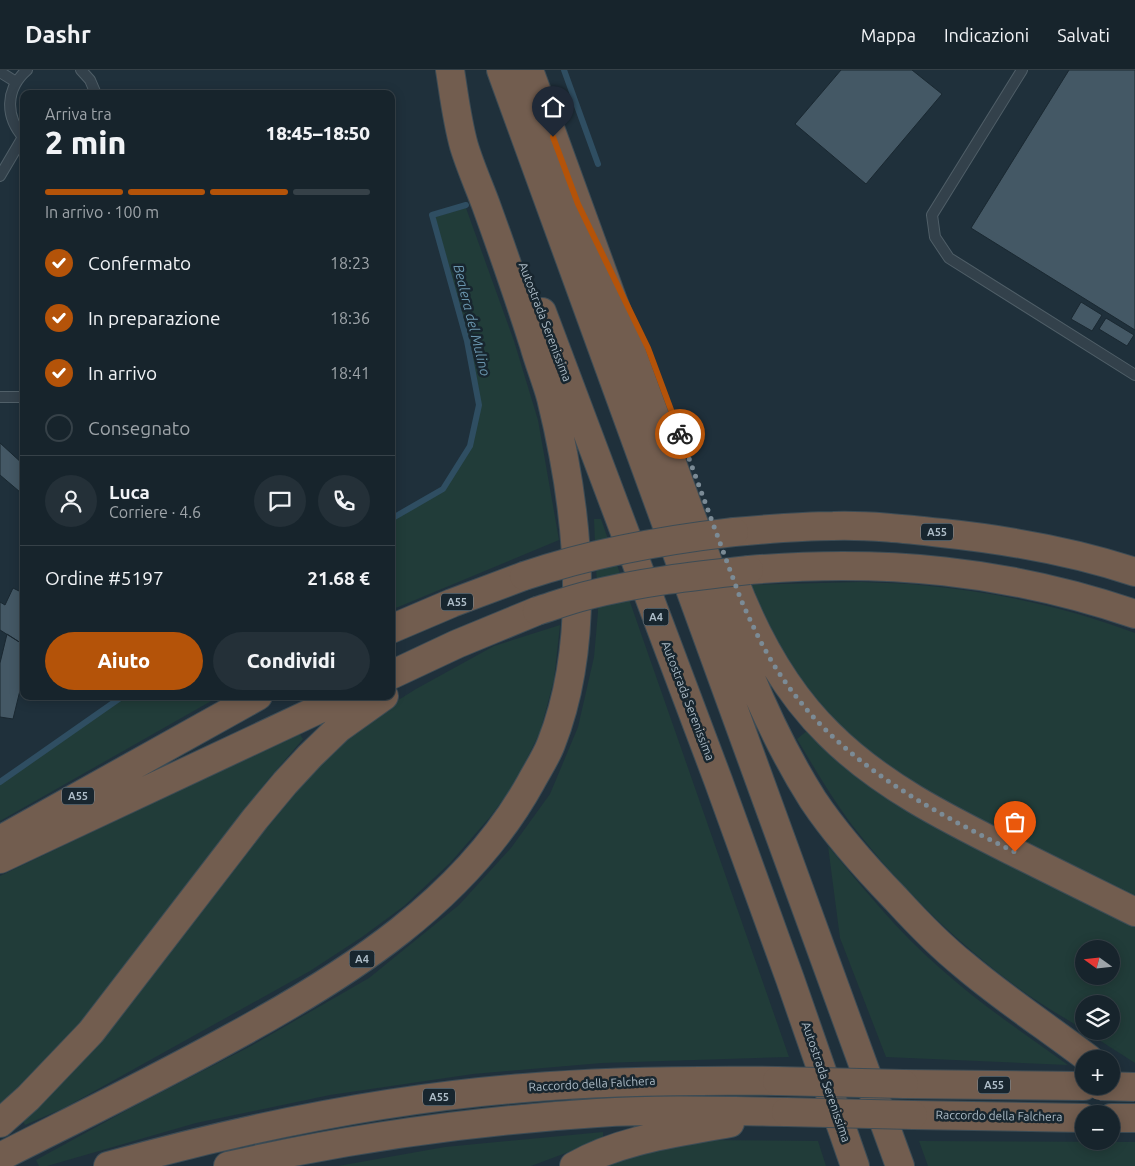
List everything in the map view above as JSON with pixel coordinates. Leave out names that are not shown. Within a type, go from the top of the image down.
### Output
[{"type":"highway","name":"A4","points":[[0,1157],[183,1065],[284,1010],[343,973],[394,936],[439,898],[480,855],[502,828],[521,800],[550,748],[562,713],[568,687],[576,625],[578,581],[571,513],[561,447],[550,396],[517,292],[464,144],[450,70]]},
{"type":"highway","name":"Autostrada Serenissima","points":[[450,70],[718,780],[855,1166]]},
{"type":"highway","points":[[502,70],[900,1166]]},
{"type":"highway","points":[[529,70],[744,661],[762,708],[786,753],[814,801],[865,867],[927,933],[996,991],[1076,1050]]},
{"type":"highway","points":[[578,204],[648,348],[741,600],[774,665],[789,687],[830,735],[877,774],[902,791],[964,827],[1135,912]]},
{"type":"highway","name":"A55","points":[[395,627],[556,565],[619,550],[692,537],[734,532],[833,526],[934,532],[1032,545],[1077,555],[1135,572]]},
{"type":"highway","points":[[395,673],[457,644],[537,612],[583,597],[685,577],[798,566],[848,566],[956,571],[1057,590],[1135,614]]},
{"type":"highway","points":[[395,688],[457,644]]},
{"type":"highway","name":"A55","points":[[0,840],[251,700]]},
{"type":"highway","points":[[0,859],[338,700]]},
{"type":"highway","points":[[0,1123],[28,1098],[91,1032],[255,819],[285,783],[340,728],[378,700]]},
{"type":"highway","name":"Raccordo della Falchera","points":[[108,1166],[179,1146],[347,1111],[522,1088],[596,1083],[703,1080],[1075,1086]]},
{"type":"highway","points":[[1120,1083],[1135,1094]]},
{"type":"highway","points":[[1120,1087],[1135,1087]]},
{"type":"highway","name":"Raccordo della Falchera","points":[[228,1166],[360,1140],[512,1120],[598,1113],[684,1110],[1075,1118]]},
{"type":"highway","points":[[563,1166],[616,1146],[636,1141],[786,1112]]},
{"type":"highway","points":[[1120,1118],[1135,1118]]},
{"type":"lane","points":[[20,133],[14,125],[9,111],[10,96],[16,82],[26,70]]},
{"type":"lane","points":[[80,70],[90,80],[94,90]]},
{"type":"lane","points":[[1022,70],[932,215],[934,237],[949,258],[1135,375]]},
{"type":"lane","points":[[0,72],[16,82]]},
{"type":"lane","points":[[0,176],[20,142]]},
{"type":"lane","points":[[0,397],[20,397]]},
{"type":"green space","points":[[466,208],[514,341],[538,420],[559,540],[395,608],[395,520],[444,490],[472,446],[481,405],[470,341],[435,217]]},
{"type":"green space","points":[[594,519],[601,519],[789,1057],[602,1063],[473,1074],[330,1095],[196,1123],[47,1166],[39,1166],[36,1160],[251,1046],[369,978],[459,905],[511,848],[550,794],[578,727],[594,657],[598,612]]},
{"type":"green space","points":[[861,582],[921,585],[1008,597],[1085,616],[1135,633],[1135,902],[961,815],[862,749],[816,705],[786,664],[747,585]]},
{"type":"green space","points":[[560,625],[554,680],[540,732],[514,785],[490,817],[450,863],[404,906],[362,937],[310,971],[64,1108],[25,1125],[22,1120],[54,1091],[106,1031],[263,825],[355,727],[416,689],[494,646]]},
{"type":"green space","points":[[120,700],[213,700],[0,821],[0,785]]},
{"type":"green space","points":[[808,730],[847,767],[900,806],[985,853],[1135,926],[1135,1063],[1120,1053],[1120,1050],[1115,1050],[1099,1040],[1120,1040],[1120,995],[1075,995],[1075,1024],[1017,987],[955,937],[917,900],[855,828],[829,791],[797,739]]},
{"type":"green space","points":[[299,733],[303,739],[267,781],[90,1016],[0,1109],[0,876]]},
{"type":"green space","points":[[828,846],[882,910],[925,955],[987,1007],[1068,1065],[886,1057],[840,938]]},
{"type":"green space","points":[[603,1132],[603,1139],[531,1166],[338,1166],[445,1147]]},
{"type":"green space","points":[[692,1140],[818,1141],[826,1166],[600,1166]]},
{"type":"green space","points":[[919,1141],[1075,1142],[1075,1150],[1120,1150],[1120,1142],[1135,1142],[1135,1166],[928,1166]]},
{"type":"building","points":[[841,70],[912,70],[942,94],[866,184],[795,124]]},
{"type":"building","points":[[1069,70],[1135,70],[1135,330],[971,228]]},
{"type":"building","points":[[1081,302],[1102,315],[1092,331],[1071,319]]},
{"type":"building","points":[[1106,318],[1134,335],[1127,346],[1099,329]]},
{"type":"building","points":[[0,443],[20,461],[20,492],[0,475]]},
{"type":"building","points":[[13,588],[20,592],[20,642],[0,630],[0,602],[5,605]]},
{"type":"building","points":[[7,634],[20,642],[20,690],[13,719],[0,717],[0,663]]},
{"type":"waterway","name":"Bealera del Mulino","points":[[564,70],[598,164]]},
{"type":"waterway","name":"Bealera del Mulino","points":[[395,517],[443,489],[470,446],[479,405],[467,341],[432,215],[466,205]]},
{"type":"waterway","name":"Bealera del Mulino","points":[[0,782],[117,700]]},
{"type":"way so far","points":[[680,434],[749,618],[774,665],[810,714],[852,754],[902,791],[964,827],[1015,852]]},
{"type":"route","points":[[553,137],[578,204],[648,348],[680,434]]}]
